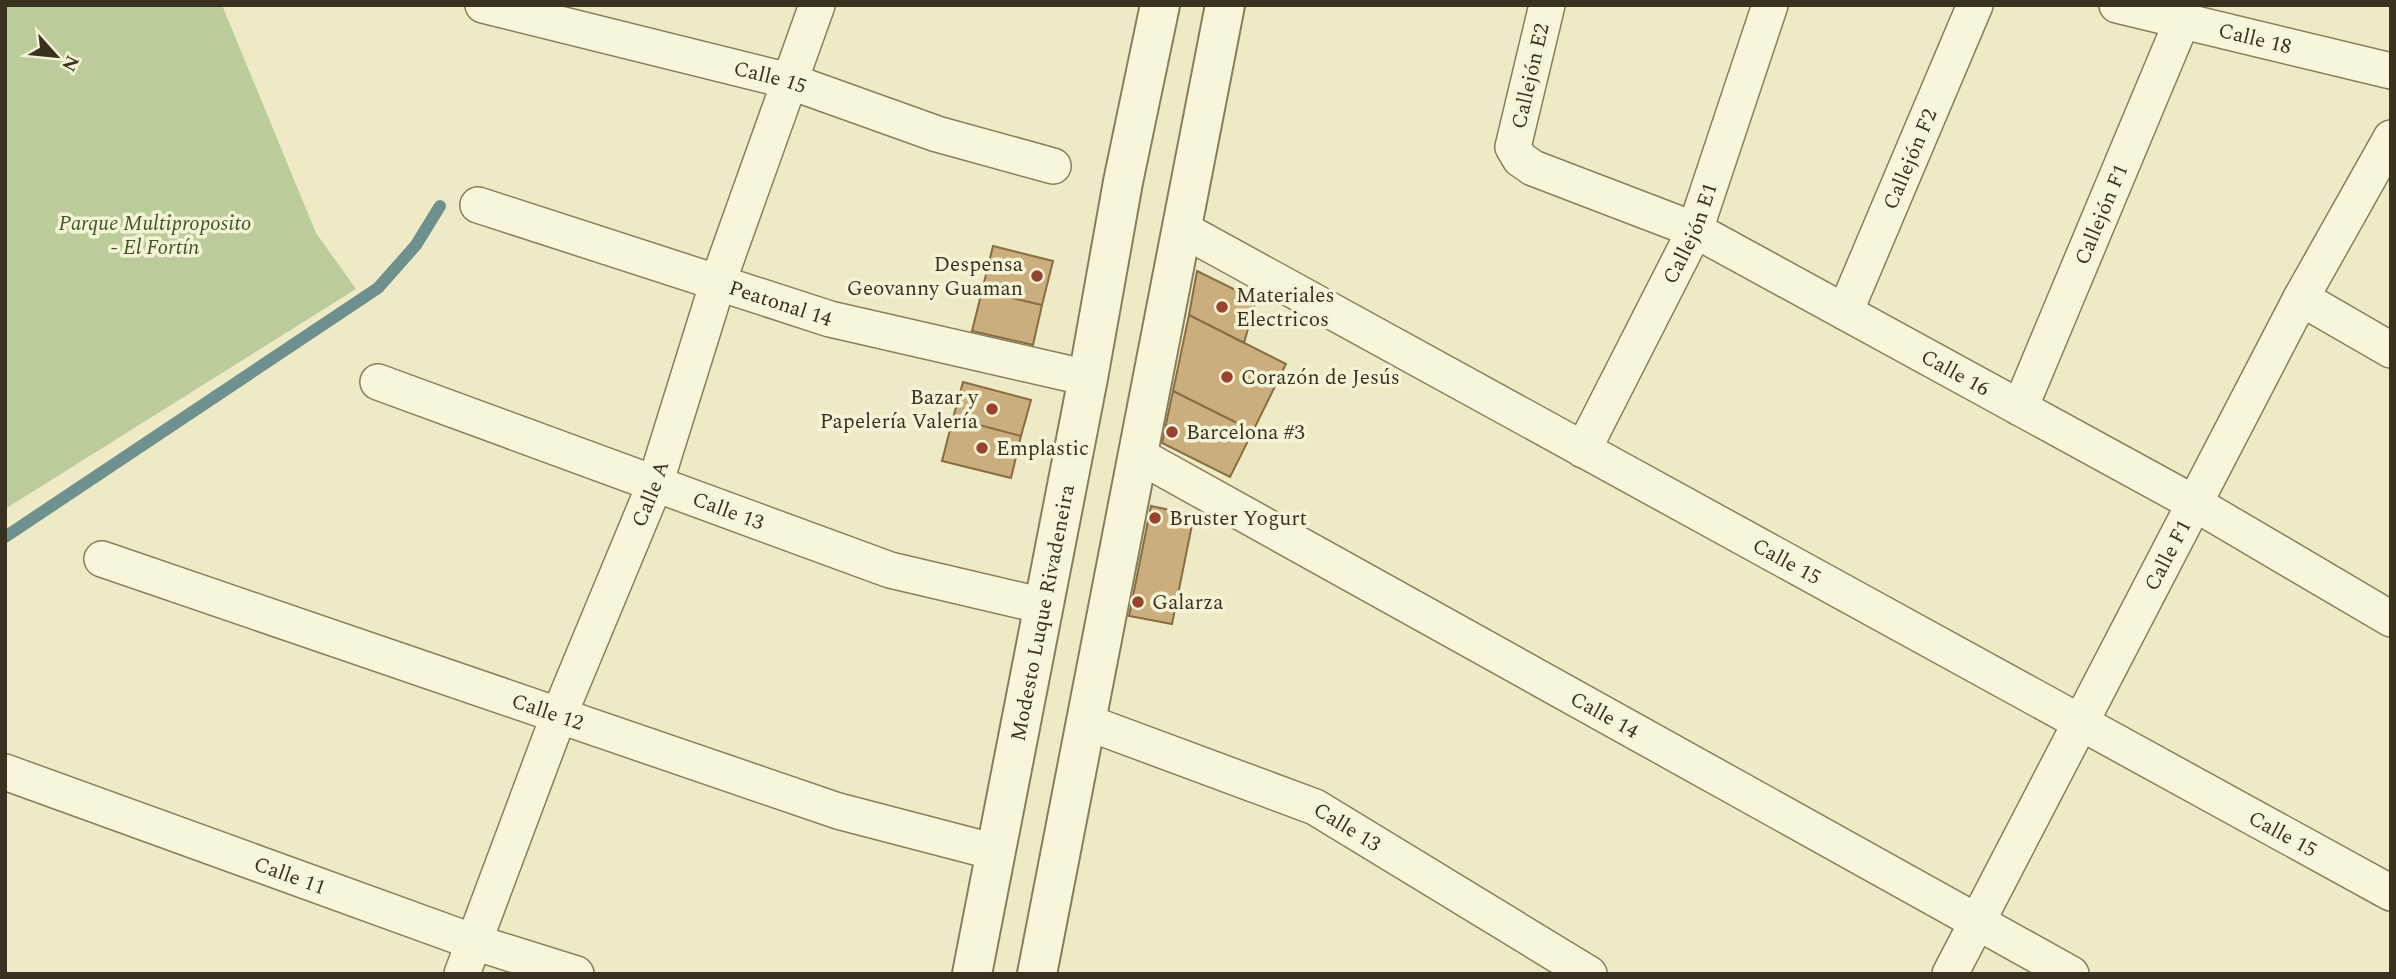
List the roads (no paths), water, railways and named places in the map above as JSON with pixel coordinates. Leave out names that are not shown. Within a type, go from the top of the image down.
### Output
[{"type":"street","name":"Calle 15","points":[[483,5],[789,81],[937,134],[1053,166]]},
{"type":"street","name":"Calle A","points":[[468,958],[559,715],[655,484],[718,282],[817,5]]},
{"type":"street","name":"Modesto Luque Rivadeneira","points":[[972,974],[1088,378],[1123,182],[1160,5]]},
{"type":"street","points":[[1037,974],[1225,5]]},
{"type":"street","name":"Callejón E2","points":[[1513,147],[1547,5]]},
{"type":"street","name":"Callejón E1","points":[[1583,450],[1695,230],[1770,5]]},
{"type":"street","name":"Callejón F2","points":[[1845,312],[1975,5]]},
{"type":"street","name":"Calle 18","points":[[2117,5],[2391,71]]},
{"type":"street","name":"Callejón F1","points":[[2020,408],[2182,21]]},
{"type":"street","name":"Calle F1","points":[[1950,974],[2301,298],[2391,138]]},
{"type":"street","name":"Calle 16","points":[[1513,147],[1520,159],[1533,168],[1695,230],[2194,503],[2391,619]]},
{"type":"street","name":"Peatonal 14","points":[[478,205],[830,319],[1088,378]]},
{"type":"street","name":"Calle 15","points":[[1182,229],[2391,893]]},
{"type":"street","points":[[2301,298],[2391,350]]},
{"type":"street","name":"Calle 13","points":[[378,382],[890,570],[1044,606]]},
{"type":"street","name":"Calle 14","points":[[1138,455],[2071,974]]},
{"type":"street","name":"Calle 12","points":[[103,559],[838,811],[995,852]]},
{"type":"street","name":"Calle 13","points":[[1086,722],[1315,807],[1589,974]]},
{"type":"street","name":"Calle 11","points":[[5,772],[468,958],[576,974]]},
{"type":"waterway","points":[[5,537],[378,288],[416,245],[440,206]]},
{"type":"place","name":"Despensa Geovanny Guaman","points":[[1037,276]]},
{"type":"place","name":"Materiales Electricos","points":[[1222,307]]},
{"type":"place","name":"Corazón de Jesús","points":[[1227,377]]},
{"type":"place","name":"Bazar y Papelería Valería","points":[[992,409]]},
{"type":"place","name":"Barcelona #3","points":[[1172,432]]},
{"type":"place","name":"Emplastic","points":[[982,448]]},
{"type":"place","name":"Bruster Yogurt","points":[[1155,518]]},
{"type":"place","name":"Galarza","points":[[1138,602]]},
{"type":"park label","name":"Parque Multiproposito - El Fortín","points":[[155,235]]}]
